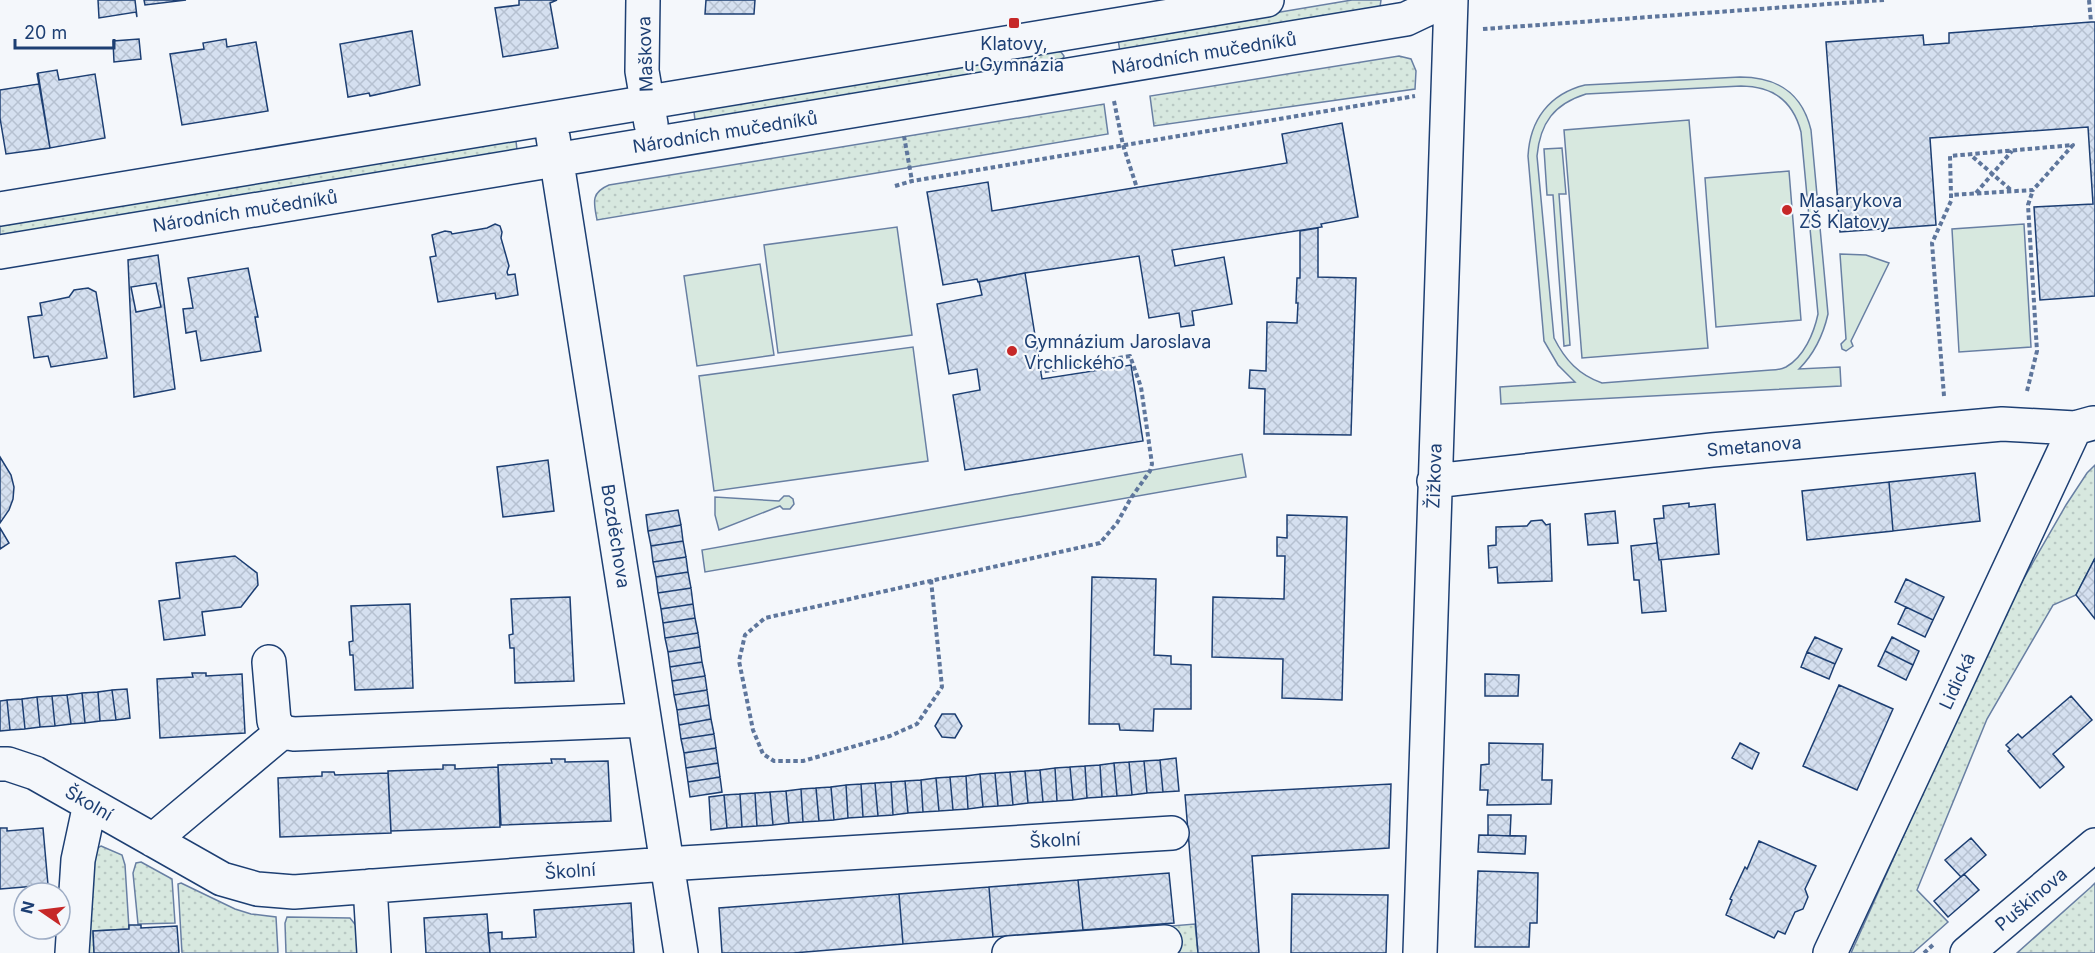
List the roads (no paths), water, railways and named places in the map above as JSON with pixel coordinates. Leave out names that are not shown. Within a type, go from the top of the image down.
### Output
[{"type":"street","name":"Maškova","points":[[643,0],[642,71],[654,144]]},
{"type":"street","points":[[0,209],[1267,0]]},
{"type":"street","name":"Národních mučedníků","points":[[0,252],[1406,19],[1446,0]]},
{"type":"street","name":"Žižkova","points":[[1420,953],[1451,0]]},
{"type":"street","points":[[1078,31],[1084,72]]},
{"type":"street","name":"Bozděchova","points":[[550,118],[681,953]]},
{"type":"street","name":"Smetanova","points":[[1434,481],[1712,450],[2002,424],[2085,425]]},
{"type":"street","name":"Lidická","points":[[1830,953],[2085,425]]},
{"type":"street","points":[[269,662],[274,721],[282,732],[294,734],[644,720]]},
{"type":"street","points":[[153,840],[282,732]]},
{"type":"street","name":"Školní","points":[[0,764],[8,764],[35,773],[222,879],[257,889],[294,892],[666,864],[1172,833]]},
{"type":"street","points":[[72,953],[78,861],[90,804]]},
{"type":"street","name":"Puškinova","points":[[1967,953],[2095,845]]},
{"type":"street","points":[[370,886],[374,953]]},
{"type":"street","points":[[1009,953],[1164,942]]},
{"type":"place","name":"Klatovy, u Gymnázia","points":[[1014,23]]},
{"type":"place","name":"Masarykova ZŠ Klatovy","points":[[1787,210]]},
{"type":"place","name":"Gymnázium Jaroslava Vrchlického","points":[[1012,351]]}]
